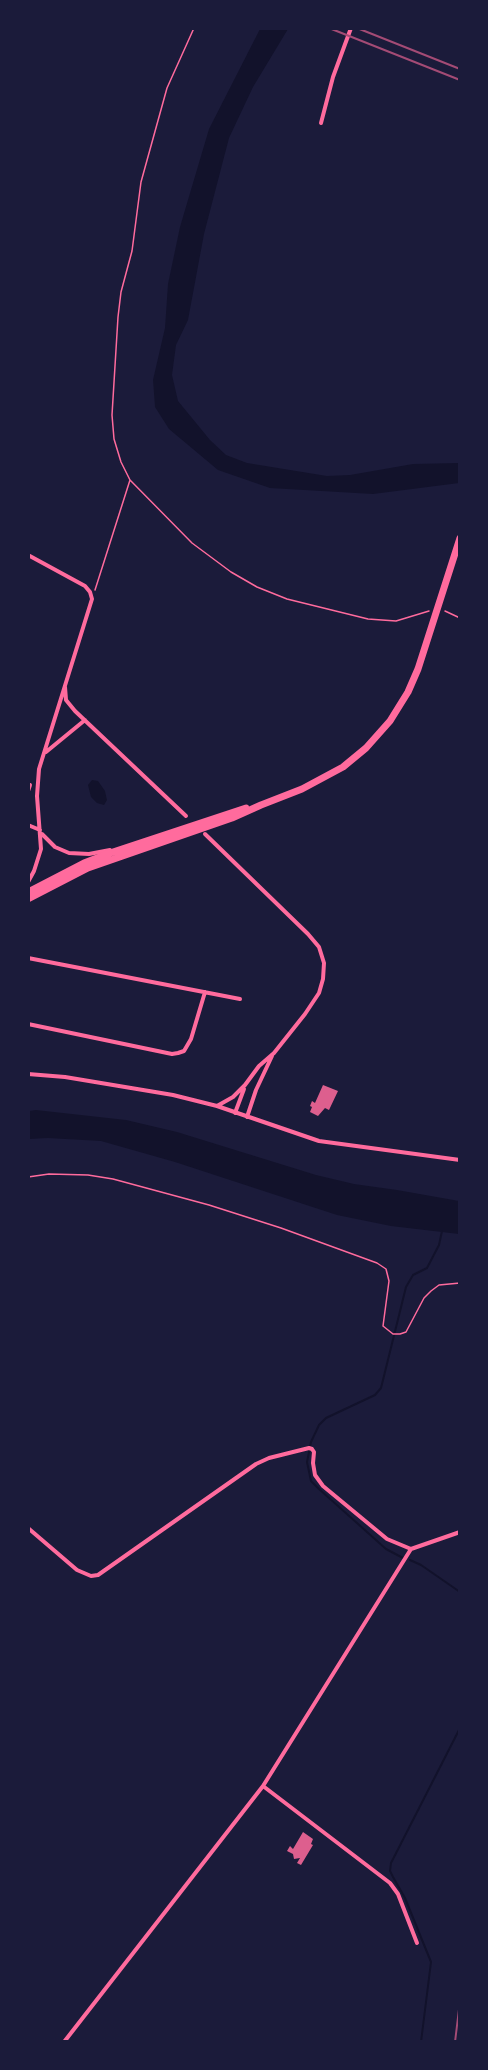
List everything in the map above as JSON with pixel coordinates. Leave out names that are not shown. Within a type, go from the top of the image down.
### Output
[{"type":"main road","points":[[28,899],[88,868],[232,818],[319,781],[343,767],[366,748],[400,706],[418,669],[459,538]]},
{"type":"main road","points":[[28,892],[84,863],[123,848],[230,812],[261,805]]},
{"type":"street","points":[[321,123],[333,76],[351,28]]},
{"type":"street","points":[[28,555],[85,586],[92,599],[42,757],[37,796],[41,832],[39,858],[28,882]]},
{"type":"street","points":[[65,683],[66,700],[84,720],[186,816]]},
{"type":"street","points":[[42,757],[48,749],[84,720]]},
{"type":"street","points":[[28,791],[30,785]]},
{"type":"street","points":[[28,825],[41,832],[55,847],[79,854],[123,848]]},
{"type":"street","points":[[205,834],[308,934],[319,947],[324,971],[318,993],[305,1014],[245,1085],[233,1097],[217,1106]]},
{"type":"street","points":[[28,957],[240,999]]},
{"type":"street","points":[[28,1024],[172,1054],[178,1053],[184,1051],[191,1039],[205,992]]},
{"type":"street","points":[[248,1117],[256,1090],[274,1053]]},
{"type":"street","points":[[28,1074],[141,1088],[217,1106],[318,1141],[459,1160]]},
{"type":"street","points":[[235,1113],[245,1085]]},
{"type":"street","points":[[28,1528],[77,1570],[91,1576],[98,1575],[256,1464],[269,1458],[309,1448],[314,1452],[313,1470],[323,1486],[380,1535],[411,1550]]},
{"type":"street","points":[[64,2042],[263,1786],[411,1550],[459,1532]]},
{"type":"street","points":[[263,1786],[390,1883],[398,1894],[417,1943]]},
{"type":"path","points":[[194,28],[166,88],[141,182],[132,251],[121,291],[117,317],[112,416],[114,439],[121,462],[130,480],[192,543],[231,572],[257,587],[287,599],[368,619],[396,621],[430,611]]},
{"type":"path","points":[[92,599],[130,480]]},
{"type":"path","points":[[445,611],[459,618]]},
{"type":"path","points":[[28,1177],[49,1174],[88,1175],[113,1179],[281,1228],[377,1263],[386,1269],[389,1281],[382,1326],[400,1334],[406,1332],[424,1298],[431,1291],[439,1285],[459,1283]]},
{"type":"shaded area","points":[[260,29],[288,29],[253,87],[229,138],[204,234],[188,320],[176,345],[172,375],[178,401],[210,440],[226,455],[247,463],[327,476],[350,475],[413,464],[459,463],[459,483],[373,494],[270,488],[218,470],[169,429],[155,407],[153,380],[165,328],[168,284],[180,227],[209,129]]},
{"type":"shaded area","points":[[92,780],[98,781],[105,791],[107,800],[104,805],[97,803],[91,797],[88,785]]},
{"type":"shaded area","points":[[29,1111],[126,1120],[177,1132],[316,1175],[354,1184],[459,1201],[459,1234],[391,1226],[337,1215],[175,1162],[101,1141],[29,1139]]},
{"type":"building","points":[[323,1085],[338,1091],[329,1110],[325,1108],[318,1116],[310,1112],[312,1107],[310,1106],[312,1101],[315,1103]]},
{"type":"building","points":[[303,1832],[313,1839],[311,1844],[313,1845],[301,1865],[297,1863],[300,1858],[294,1859],[293,1854],[287,1851],[290,1846],[293,1849]]},
{"type":"waterway","points":[[403,1558],[386,1549],[319,1489],[311,1481],[307,1462],[311,1442],[319,1425],[326,1418],[375,1395],[381,1388],[406,1287],[413,1275],[427,1268],[439,1245],[442,1231]]},
{"type":"waterway","points":[[410,1560],[460,1592]]},
{"type":"waterway","points":[[421,2042],[431,1962],[405,1898],[390,1871],[391,1863],[460,1728]]},
{"type":"railway","points":[[329,28],[460,80]]},
{"type":"railway","points":[[357,28],[460,69]]},
{"type":"railway","points":[[455,2042],[460,2001]]}]
